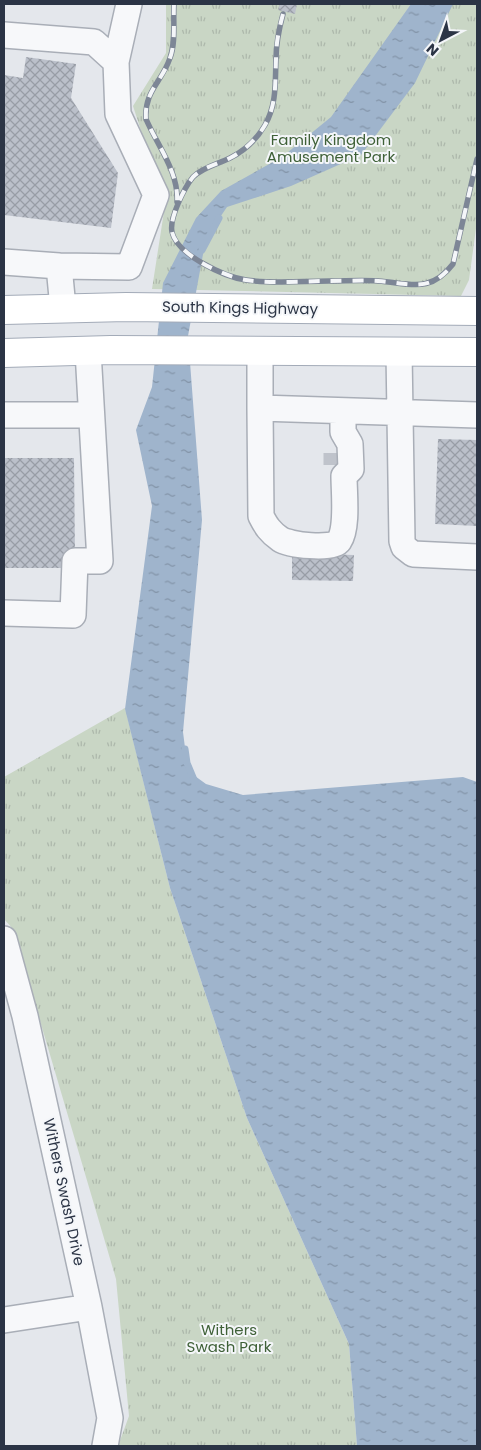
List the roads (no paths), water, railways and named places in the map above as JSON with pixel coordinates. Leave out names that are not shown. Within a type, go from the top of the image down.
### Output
[{"type":"main road","name":"South Kings Highway","points":[[4,310],[126,307],[477,311]]},
{"type":"main road","points":[[4,353],[99,351],[477,352]]},
{"type":"street","points":[[4,262],[59,266],[129,267],[156,195],[118,114],[116,62],[129,4]]},
{"type":"street","points":[[4,35],[94,42],[116,62]]},
{"type":"street","points":[[59,266],[63,308]]},
{"type":"street","points":[[4,613],[73,615],[75,561],[100,561],[91,415],[99,351]]},
{"type":"street","points":[[248,351],[260,408],[261,516],[268,530],[282,541],[309,546],[335,544],[339,541],[344,529],[340,447]]},
{"type":"street","points":[[399,352],[402,541],[404,547],[413,554],[477,556]]},
{"type":"street","points":[[260,408],[340,447]]},
{"type":"street","points":[[340,447],[400,412],[477,415]]},
{"type":"street","points":[[4,415],[91,415]]},
{"type":"street","name":"Withers Swash Drive","points":[[4,939],[25,1016],[89,1307],[110,1418],[106,1446]]},
{"type":"street","points":[[4,1320],[89,1307]]},
{"type":"water","points":[[411,4],[453,4],[415,83],[361,155],[291,186],[227,207],[206,238],[188,336],[202,520],[183,732],[188,771],[206,784],[243,795],[463,777],[477,782],[477,1446],[357,1446],[349,1344],[247,1118],[170,888],[125,709],[152,506],[136,430],[152,387],[163,283],[196,218],[221,191],[282,157],[331,117]]},
{"type":"waterway","points":[[202,250],[219,218]]},
{"type":"waterway","points":[[185,749],[187,763],[195,782]]},
{"type":"tunnel","points":[[336,453],[336,465]]},
{"type":"railway","points":[[174,4],[172,52],[167,66],[148,101],[146,119],[171,169],[175,180],[177,202]]},
{"type":"railway","points":[[283,14],[277,47],[272,109],[265,125],[254,140],[240,152],[206,168],[193,177],[175,212],[172,232],[176,241],[192,257],[215,270],[246,280],[428,283],[436,280],[453,264],[477,159]]},
{"type":"park label","name":"Family Kingdom Amusement Park","points":[[331,148]]},
{"type":"park label","name":"Withers Swash Park","points":[[229,1338]]}]
